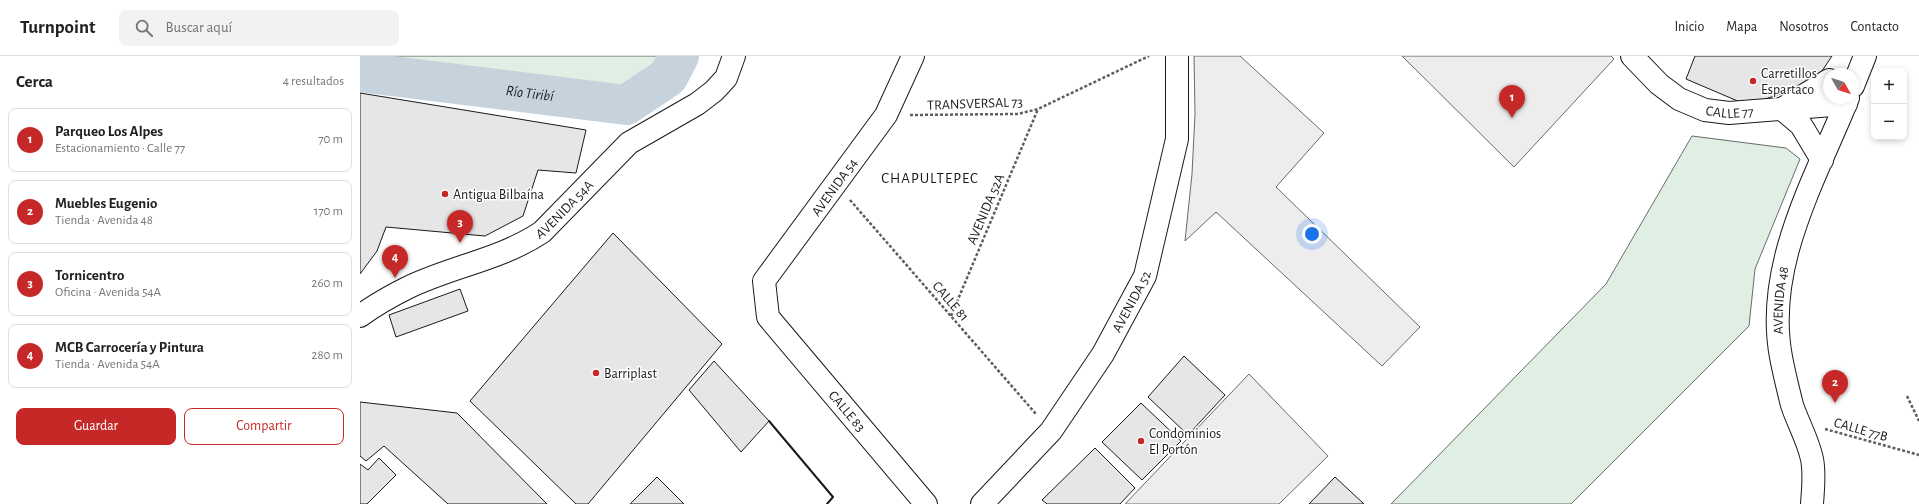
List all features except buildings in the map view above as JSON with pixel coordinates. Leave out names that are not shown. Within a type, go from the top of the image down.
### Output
[{"type":"street","name":"AVENIDA 54A","points":[[360,316],[408,287],[485,261],[526,243],[542,232],[629,143],[697,104],[714,91],[726,78],[734,56]]},
{"type":"street","name":"AVENIDA 54","points":[[768,317],[764,281],[886,115],[913,56]]},
{"type":"street","name":"AVENIDA 52","points":[[982,504],[1050,431],[1103,354],[1145,276],[1177,138],[1177,56]]},
{"type":"street","name":"CALLE 77","points":[[1632,56],[1659,84],[1679,99],[1705,110],[1728,114],[1782,109],[1823,101]]},
{"type":"street","points":[[1845,68],[1861,56]]},
{"type":"street","name":"AVENIDA 48","points":[[1859,71],[1865,56]]},
{"type":"street","points":[[1822,160],[1801,125],[1782,109],[1823,84]]},
{"type":"street","name":"AVENIDA 48","points":[[1812,504],[1814,485],[1812,458],[1792,404],[1781,356],[1777,312],[1786,256],[1802,207],[1846,104]]},
{"type":"street","name":"CALLE 83","points":[[768,317],[926,504]]},
{"type":"path","name":"TRANSVERSAL 73","points":[[886,115],[1018,114],[1038,109],[1149,56]]},
{"type":"path","name":"AVENIDA 52A","points":[[951,316],[1038,109]]},
{"type":"path","name":"CALLE 81","points":[[836,184],[1050,431]]},
{"type":"path","points":[[1907,396],[1919,421]]},
{"type":"path","name":"CALLE 77B","points":[[1798,422],[1919,455]]},
{"type":"green space","points":[[360,56],[667,56],[652,80],[615,100],[430,71]]},
{"type":"green space","points":[[1692,136],[1786,148],[1800,159],[1755,269],[1749,326],[1571,504],[1391,504],[1606,284]]},
{"type":"shaded area","points":[[1194,56],[1240,56],[1324,133],[1276,187],[1420,327],[1382,366],[1216,212],[1185,241],[1192,174],[1195,114]]},
{"type":"shaded area","points":[[1402,56],[1611,56],[1614,59],[1514,167]]},
{"type":"shaded area","points":[[1249,374],[1328,456],[1279,504],[1125,504]]},
{"type":"waterway","name":"Río Tiribí","points":[[360,72],[626,105],[668,77],[679,56]]},
{"type":"wall","points":[[769,421],[833,497],[827,504]]},
{"type":"place","name":"Carretillos Espartaco","points":[[1753,81]]},
{"type":"place","name":"Parqueo Los Alpes","points":[[1512,118]]},
{"type":"place","name":"Antigua Bilbaína","points":[[445,194]]},
{"type":"place","name":"Tornicentro","points":[[460,243]]},
{"type":"place","name":"MCB Carrocería y Pintura","points":[[395,278]]},
{"type":"place","name":"Barriplast","points":[[596,373]]},
{"type":"place","name":"Muebles Eugenio","points":[[1835,403]]},
{"type":"place","name":"Condominios El Portón","points":[[1141,441]]},
{"type":"district","name":"CHAPULTEPEC","points":[[930,178]]}]
